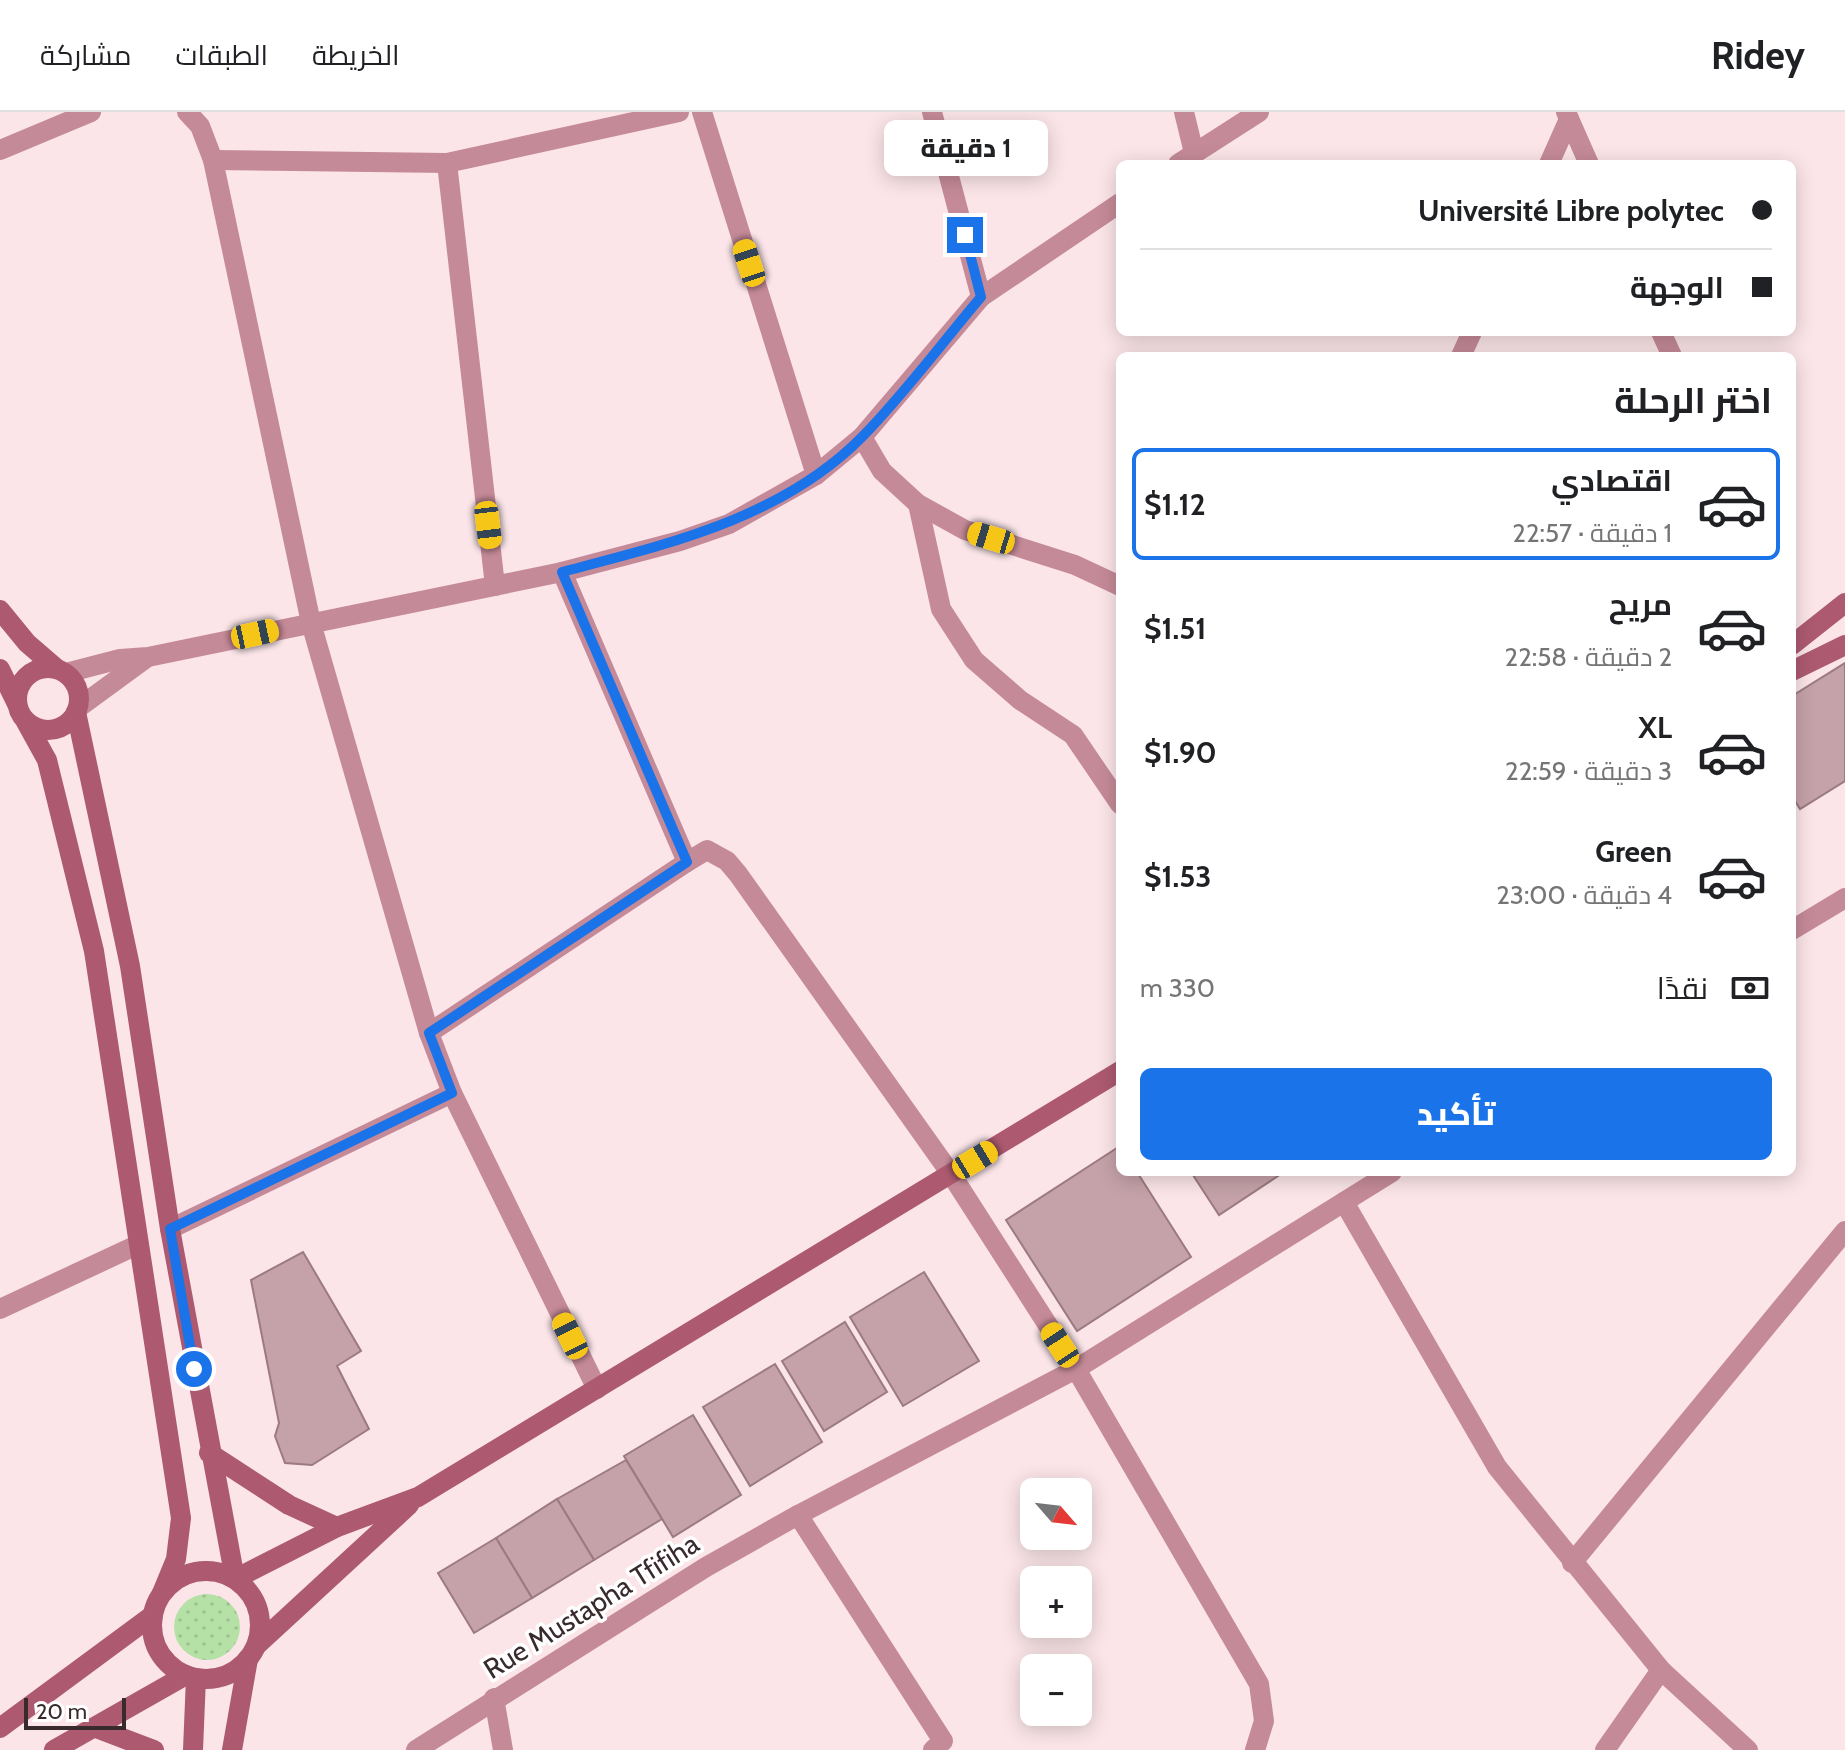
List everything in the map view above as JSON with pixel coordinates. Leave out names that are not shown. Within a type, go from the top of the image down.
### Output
[{"type":"main road","points":[[1796,638],[1845,603]]},
{"type":"main road","points":[[0,610],[27,643],[75,682],[77,710],[130,966],[170,1229],[209,1453],[235,1579]]},
{"type":"main road","points":[[1796,669],[1845,645]]},
{"type":"main road","points":[[0,669],[47,760],[94,951],[181,1518],[176,1559],[153,1615],[153,1634],[159,1652],[170,1666],[191,1677]]},
{"type":"main road","points":[[21,713],[20,684],[26,676],[35,670],[61,671]]},
{"type":"main road","points":[[21,713],[44,730],[54,730],[63,726],[77,710]]},
{"type":"main road","points":[[235,1579],[337,1527],[418,1497],[1116,1073]]},
{"type":"main road","points":[[209,1453],[289,1505],[337,1527]]},
{"type":"main road","points":[[54,1750],[191,1677],[224,1676],[418,1497]]},
{"type":"main road","points":[[162,1593],[182,1576],[209,1571],[235,1579],[246,1589],[259,1616],[232,1750]]},
{"type":"main road","points":[[0,1728],[153,1615]]},
{"type":"main road","points":[[191,1677],[193,1750]]},
{"type":"main road","points":[[96,1728],[154,1750]]},
{"type":"street","points":[[0,150],[91,112]]},
{"type":"street","points":[[187,112],[200,126],[213,160],[311,623],[429,1033],[452,1093],[597,1389]]},
{"type":"street","points":[[213,160],[447,163],[679,112]]},
{"type":"street","points":[[702,112],[816,475]]},
{"type":"street","points":[[932,112],[981,297]]},
{"type":"street","points":[[1184,112],[1186,158],[1259,112]]},
{"type":"street","points":[[1551,160],[1568,116]]},
{"type":"street","points":[[1568,116],[1587,160]]},
{"type":"street","points":[[447,163],[495,586]]},
{"type":"street","points":[[61,671],[148,657],[562,572],[680,541],[729,524],[816,475],[862,437],[981,297],[1116,206]]},
{"type":"street","points":[[862,437],[882,471],[918,504],[965,530],[1075,565],[1116,584]]},
{"type":"street","points":[[918,504],[941,609],[974,660],[1020,700],[1073,735],[1116,798]]},
{"type":"street","points":[[562,572],[687,862]]},
{"type":"street","points":[[77,710],[148,657]]},
{"type":"street","points":[[429,1033],[707,850],[727,861],[951,1174],[1076,1369],[1259,1684],[1264,1721],[1255,1750]]},
{"type":"street","points":[[1796,928],[1845,898]]},
{"type":"street","points":[[170,1229],[452,1093]]},
{"type":"street","points":[[1386,1176],[1344,1202],[1497,1467],[1661,1670],[1748,1750]]},
{"type":"street","name":"Rue Mustapha Tfifiha","points":[[416,1750],[494,1698],[798,1515],[1076,1369],[1344,1202]]},
{"type":"street","points":[[1572,1563],[1845,1231]]},
{"type":"street","points":[[0,1309],[137,1245]]},
{"type":"street","points":[[798,1515],[942,1747]]},
{"type":"street","points":[[1605,1750],[1661,1670]]},
{"type":"street","points":[[494,1698],[503,1750]]},
{"type":"green space","points":[[207,1594],[230,1604],[240,1627],[230,1650],[207,1660],[184,1650],[174,1627],[184,1604]]},
{"type":"building","points":[[1845,663],[1845,781],[1800,809],[1796,802],[1796,694]]},
{"type":"building","points":[[1116,1149],[1116,1176],[1140,1176],[1191,1257],[1077,1331],[1006,1220]]},
{"type":"building","points":[[1194,1176],[1278,1176],[1219,1215]]},
{"type":"building","points":[[303,1252],[361,1351],[337,1366],[369,1429],[312,1465],[285,1463],[275,1436],[279,1423],[251,1280]]},
{"type":"building","points":[[924,1272],[979,1361],[903,1406],[850,1317]]},
{"type":"building","points":[[845,1322],[887,1392],[824,1431],[782,1361]]},
{"type":"building","points":[[775,1364],[822,1442],[750,1486],[703,1407]]},
{"type":"building","points":[[693,1415],[741,1495],[673,1537],[624,1456]]},
{"type":"building","points":[[626,1460],[662,1519],[594,1560],[557,1499]]},
{"type":"building","points":[[557,1499],[594,1560],[532,1598],[496,1538]]},
{"type":"building","points":[[496,1538],[532,1598],[474,1633],[438,1573]]},
{"type":"route","points":[[194,1369],[170,1229],[452,1093],[429,1033],[687,862],[562,572],[680,541],[729,524],[816,475],[862,437],[981,297],[965,235]]}]
